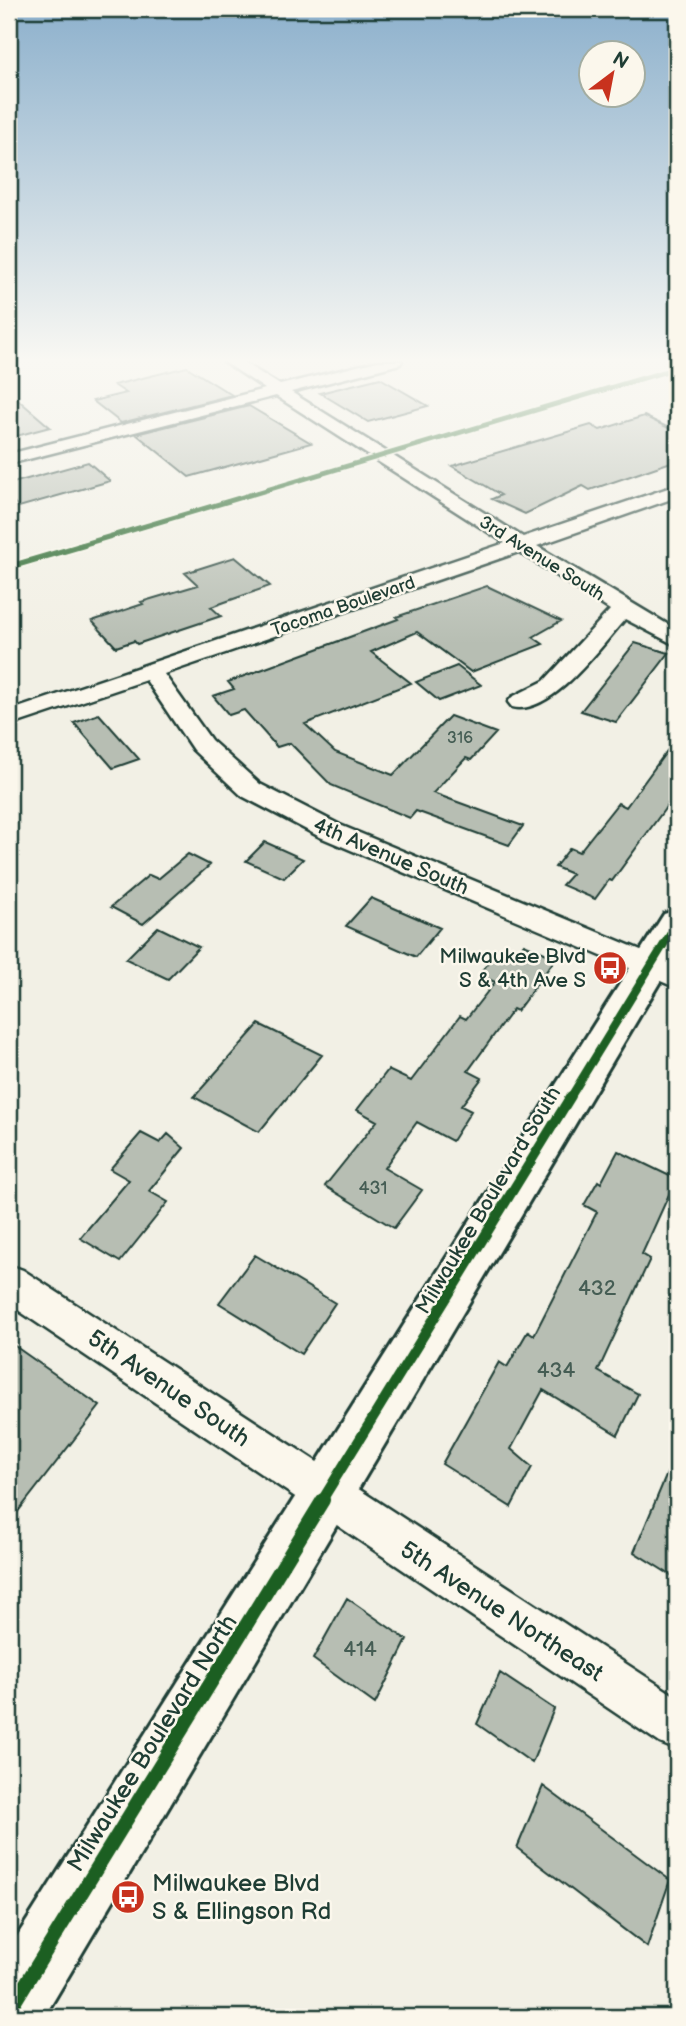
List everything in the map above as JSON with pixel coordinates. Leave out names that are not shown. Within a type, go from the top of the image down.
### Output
[{"type":"street","name":"3rd Avenue South","points":[[379,456],[623,609],[677,639]]},
{"type":"street","name":"Tacoma Boulevard","points":[[9,719],[677,491]]},
{"type":"street","points":[[520,702],[552,686],[623,609]]},
{"type":"street","name":"4th Avenue South","points":[[151,671],[202,745],[251,790],[330,831],[664,972]]},
{"type":"street","name":"Milwaukee Boulevard South","points":[[327,1496],[664,972],[677,923]]},
{"type":"street","name":"5th Avenue South","points":[[9,1283],[207,1413],[327,1496]]},
{"type":"street","name":"5th Avenue Northeast","points":[[327,1496],[677,1726]]},
{"type":"street","name":"Milwaukee Boulevard North","points":[[9,2011],[327,1496]]},
{"type":"building","points":[[163,456],[266,456],[189,477]]},
{"type":"building","points":[[487,456],[677,456],[677,460],[590,490],[583,486],[525,514],[492,499],[501,495],[452,466]]},
{"type":"building","points":[[88,462],[110,481],[19,507],[9,498],[9,484]]},
{"type":"building","points":[[235,557],[270,586],[211,607],[221,616],[137,644],[134,641],[116,647],[92,621],[143,604],[141,602],[198,585],[185,573]]},
{"type":"building","points":[[487,586],[561,621],[533,637],[543,644],[471,672],[417,632],[371,652],[411,683],[305,724],[335,752],[393,775],[450,716],[496,733],[471,760],[466,758],[433,793],[523,826],[509,845],[416,811],[410,818],[331,785],[290,743],[277,747],[244,710],[229,715],[213,696],[234,689],[228,682],[398,619],[396,617]]},
{"type":"building","points":[[635,643],[669,653],[616,722],[581,711]]},
{"type":"building","points":[[457,666],[481,685],[439,701],[416,682]]},
{"type":"building","points":[[99,714],[139,759],[113,768],[74,723]]},
{"type":"building","points":[[677,737],[677,789],[612,881],[609,880],[595,899],[562,885],[572,874],[555,867],[570,848],[579,852],[618,803],[626,807]]},
{"type":"building","points":[[265,842],[303,859],[284,878],[246,861]]},
{"type":"building","points":[[188,854],[210,865],[143,924],[111,907],[149,875],[158,879]]},
{"type":"building","points":[[371,898],[440,928],[416,957],[346,926]]},
{"type":"building","points":[[158,927],[199,947],[168,979],[126,959]]},
{"type":"building","points":[[524,944],[556,958],[517,1011],[513,1009],[468,1071],[482,1078],[461,1106],[471,1111],[452,1141],[417,1122],[384,1168],[422,1190],[394,1228],[325,1186],[377,1121],[357,1110],[388,1070],[411,1081],[460,1016],[466,1019],[495,982],[479,975],[499,949],[515,956]]},
{"type":"building","points":[[259,1024],[322,1055],[259,1132],[194,1097]]},
{"type":"building","points":[[141,1133],[160,1143],[168,1134],[184,1148],[149,1191],[168,1202],[120,1262],[80,1238],[129,1180],[110,1169]]},
{"type":"building","points":[[618,1151],[676,1179],[642,1254],[650,1259],[598,1371],[638,1394],[618,1435],[543,1390],[511,1449],[532,1467],[511,1507],[442,1464],[499,1362],[507,1367],[528,1331],[534,1335],[597,1212],[584,1205],[598,1181],[601,1183]]},
{"type":"building","points":[[255,1255],[335,1303],[301,1354],[219,1303]]},
{"type":"building","points":[[9,1342],[100,1406],[9,1523]]},
{"type":"building","points":[[677,1450],[677,1579],[634,1552]]},
{"type":"building","points":[[347,1598],[407,1640],[375,1704],[313,1659]]},
{"type":"building","points":[[500,1673],[554,1709],[532,1763],[477,1724]]},
{"type":"building","points":[[543,1786],[670,1880],[647,1947],[517,1848]]},
{"type":"cycle path","points":[[9,567],[383,456]]},
{"type":"cycle path","points":[[9,2011],[677,923]]},
{"type":"place","name":"Milwaukee Blvd S & 4th Ave S","points":[[610,968]]},
{"type":"place","name":"Milwaukee Blvd S & Ellingson Rd","points":[[128,1897]]}]
